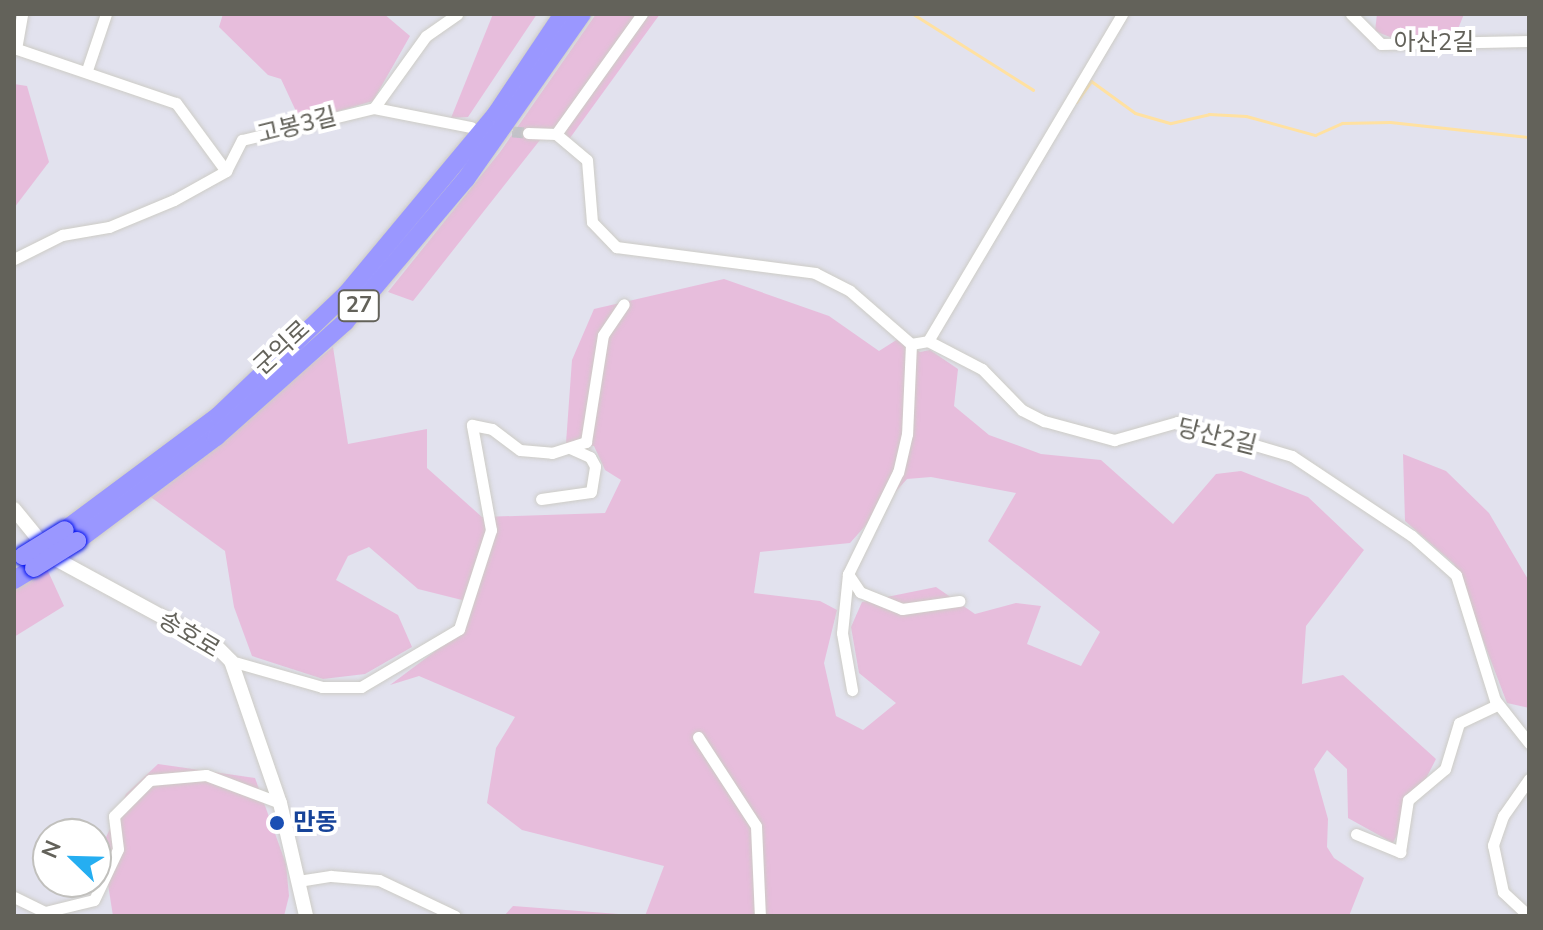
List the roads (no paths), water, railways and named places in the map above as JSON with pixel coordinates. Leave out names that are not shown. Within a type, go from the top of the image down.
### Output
[{"type":"highway","name":"군익로","points":[[71,536],[218,416],[347,293],[487,125],[563,14]]},
{"type":"highway","name":"군익로","points":[[14,580],[24,562],[71,536],[216,437],[345,322],[466,179],[582,14]]},
{"type":"main road","name":"송호로","points":[[14,509],[54,558],[216,646],[231,661],[280,803],[306,916]]},
{"type":"street","points":[[22,14],[15,48],[87,70],[176,103],[226,171]]},
{"type":"street","points":[[87,70],[106,14]]},
{"type":"street","points":[[374,108],[426,36],[457,14]]},
{"type":"street","points":[[556,134],[642,14]]},
{"type":"street","points":[[911,344],[928,341],[1122,14]]},
{"type":"street","name":"아산2길","points":[[1351,14],[1381,44],[1529,41]]},
{"type":"street","name":"고봉3길","points":[[14,259],[62,235],[109,227],[174,200],[226,171],[242,140],[374,108],[471,127]]},
{"type":"street","points":[[528,133],[556,134],[587,160],[592,222],[616,247],[815,273],[850,291],[911,344]]},
{"type":"street","points":[[231,661],[322,687],[361,687],[459,629],[491,530],[472,425],[492,429],[520,450],[552,453],[586,442],[603,335],[624,304]]},
{"type":"street","name":"당산2길","points":[[928,341],[982,369],[1022,410],[1044,421],[1114,440],[1177,422],[1292,456],[1412,536],[1456,575],[1497,705],[1529,743]]},
{"type":"street","points":[[852,690],[842,633],[848,574],[898,472],[907,434],[911,344]]},
{"type":"street","points":[[541,499],[591,492],[595,466],[590,457],[570,448]]},
{"type":"street","points":[[848,574],[860,592],[902,609],[959,601]]},
{"type":"street","points":[[1356,834],[1400,852],[1408,800],[1445,769],[1459,723],[1497,705]]},
{"type":"street","points":[[698,737],[756,826],[760,916]]},
{"type":"street","points":[[14,897],[45,912],[94,900],[118,849],[114,816],[150,780],[206,775],[280,803]]},
{"type":"street","points":[[1529,779],[1503,816],[1493,845],[1503,892],[1529,916]]},
{"type":"street","points":[[298,881],[331,876],[379,880],[455,916]]},
{"type":"waterway","points":[[913,14],[1033,90]]},
{"type":"waterway","points":[[1076,102],[1091,81],[1135,113],[1171,123],[1209,114],[1246,116],[1315,135],[1342,123],[1390,122],[1529,137]]},
{"type":"tunnel","points":[[496,130],[528,133]]},
{"type":"place","name":"만동","points":[[277,823]]}]
